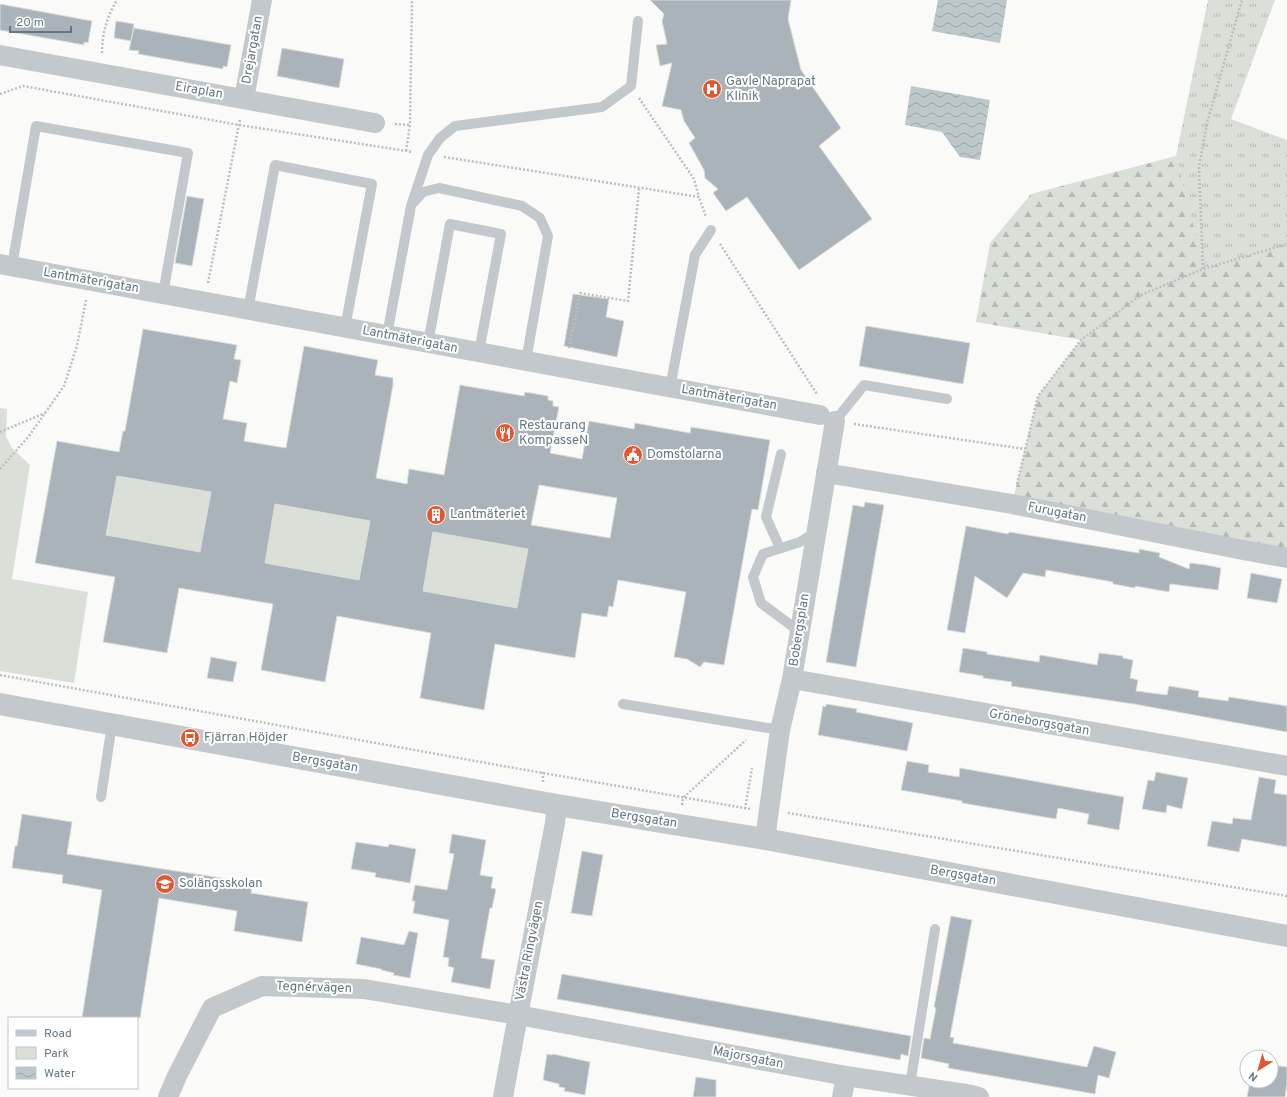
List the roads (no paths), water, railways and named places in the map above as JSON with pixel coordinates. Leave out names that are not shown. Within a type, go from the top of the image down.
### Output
[{"type":"street","name":"Drejargatan","points":[[244,99],[262,0]]},
{"type":"street","name":"Eiraplan","points":[[0,55],[375,123]]},
{"type":"street","name":"Eiraplan","points":[[0,67],[24,60]]},
{"type":"street","name":"Lantmäterigatan","points":[[6,265],[480,352],[827,418]]},
{"type":"street","name":"Bobergsplan","points":[[765,839],[780,730],[792,679],[826,473],[827,418]]},
{"type":"street","name":"Furugatan","points":[[826,473],[1012,504],[1287,558]]},
{"type":"street","name":"Gröneborgsgatan","points":[[792,679],[1287,766]]},
{"type":"street","name":"Bergsgatan","points":[[0,704],[557,805],[765,839],[1287,936]]},
{"type":"street","name":"Västra Ringvägen","points":[[503,1097],[555,823],[557,805]]},
{"type":"street","name":"Tegnérvägen","points":[[168,1097],[177,1076],[212,1008],[262,986],[364,990],[518,1015]]},
{"type":"street","name":"Majorsgatan","points":[[518,1015],[846,1076],[979,1097]]},
{"type":"street","points":[[842,1097],[846,1076]]},
{"type":"lane","points":[[387,335],[411,206],[428,155],[440,138],[455,126],[602,107],[631,86],[638,21]]},
{"type":"lane","points":[[6,265],[36,126],[188,153],[163,294]]},
{"type":"lane","points":[[248,310],[275,165],[372,184],[345,328]]},
{"type":"lane","points":[[411,206],[423,192],[438,188],[522,206],[540,218],[548,236],[526,361]]},
{"type":"lane","points":[[428,343],[450,224],[501,234],[480,352]]},
{"type":"lane","points":[[670,388],[695,255],[711,230]]},
{"type":"lane","points":[[827,418],[864,385],[947,399]]},
{"type":"lane","points":[[780,548],[766,517],[781,454]]},
{"type":"lane","points":[[800,632],[761,603],[753,577],[763,554],[800,542],[816,532]]},
{"type":"lane","points":[[623,704],[780,730]]},
{"type":"lane","points":[[101,797],[112,724]]},
{"type":"lane","points":[[910,1085],[935,929]]},
{"type":"water","points":[[938,0],[1007,0],[1000,43],[932,31]]},
{"type":"water","points":[[911,86],[990,100],[980,160],[960,157],[942,132],[905,125]]},
{"type":"place","name":"Gavle Naprapat Klinik","points":[[712,89]]},
{"type":"place","name":"Restaurang KompasseN","points":[[505,433]]},
{"type":"place","name":"Domstolarna","points":[[633,455]]},
{"type":"place","name":"Lantmäteriet","points":[[436,515]]},
{"type":"place","name":"Fjärran Höjder","points":[[190,738]]},
{"type":"place","name":"Solängsskolan","points":[[165,884]]}]
